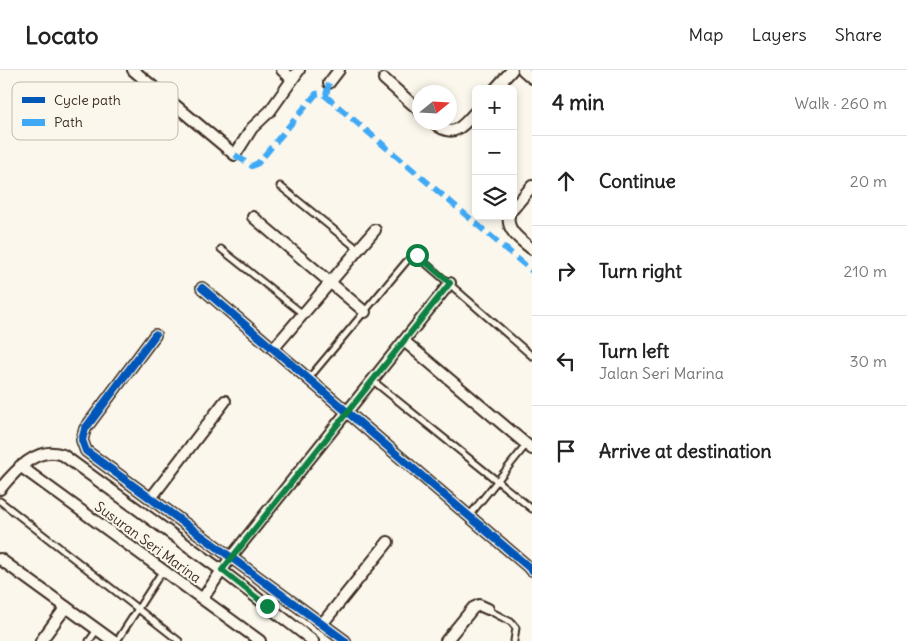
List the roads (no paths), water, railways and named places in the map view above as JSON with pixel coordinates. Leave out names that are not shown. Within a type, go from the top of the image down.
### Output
[{"type":"street","points":[[133,70],[148,82]]},
{"type":"street","points":[[282,70],[292,79]]},
{"type":"street","points":[[178,107],[235,154],[252,128],[270,111],[299,70]]},
{"type":"street","points":[[329,83],[339,70]]},
{"type":"street","points":[[499,85],[512,70]]},
{"type":"street","points":[[524,70],[532,78]]},
{"type":"street","points":[[384,79],[412,104]]},
{"type":"street","points":[[457,129],[472,115]]},
{"type":"street","points":[[441,130],[454,130]]},
{"type":"street","points":[[517,204],[532,186]]},
{"type":"street","points":[[253,217],[365,312]]},
{"type":"street","points":[[509,220],[510,228],[532,249]]},
{"type":"street","points":[[274,348],[331,284],[375,230]]},
{"type":"street","points":[[203,598],[231,557],[450,283]]},
{"type":"street","points":[[202,288],[532,570]]},
{"type":"street","points":[[155,335],[92,417],[85,429],[82,440],[86,451],[345,641]]},
{"type":"street","points":[[404,341],[529,446]]},
{"type":"street","points":[[151,498],[225,401]]},
{"type":"street","points":[[0,488],[27,461],[55,452],[63,455],[222,570],[312,641]]},
{"type":"street","name":"Susuran Seri Marina","points":[[20,466],[260,641]]},
{"type":"street","points":[[322,624],[388,542]]},
{"type":"street","points":[[0,558],[115,641]]},
{"type":"street","points":[[446,641],[473,608],[479,606],[488,610]]},
{"type":"street","points":[[41,641],[66,607]]},
{"type":"lane","points":[[280,186],[359,250]]},
{"type":"lane","points":[[221,249],[304,314]]},
{"type":"lane","points":[[309,378],[414,254],[450,283],[532,356]]},
{"type":"lane","points":[[372,380],[532,509]]},
{"type":"lane","points":[[469,516],[529,446]]},
{"type":"lane","points":[[0,501],[179,641]]},
{"type":"lane","points":[[115,641],[138,610],[163,569]]},
{"type":"lane","points":[[488,610],[510,622],[516,628],[514,641]]},
{"type":"lane","points":[[90,641],[98,630]]}]
